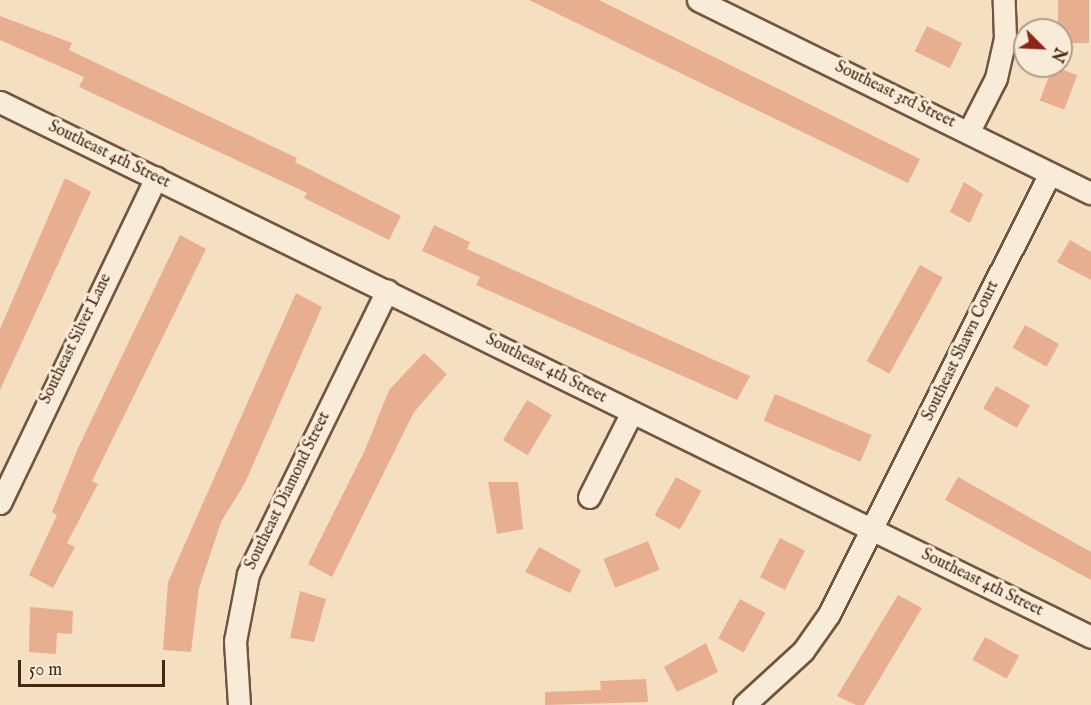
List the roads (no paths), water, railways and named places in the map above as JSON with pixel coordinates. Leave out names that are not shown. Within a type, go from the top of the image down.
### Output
[{"type":"street","name":"Southeast 3rd Street","points":[[698,0],[969,131],[1091,193]]},
{"type":"street","points":[[969,131],[996,78],[1005,38],[1004,0]]},
{"type":"street","name":"Southeast 4th Street","points":[[0,102],[873,528],[1091,637]]},
{"type":"street","name":"Southeast Shawn Court","points":[[744,705],[803,651],[873,528],[1050,173]]},
{"type":"street","name":"Southeast Silver Lane","points":[[0,503],[156,177]]},
{"type":"street","name":"Southeast Diamond Street","points":[[239,705],[235,641],[248,574],[387,290]]},
{"type":"street","points":[[589,497],[632,412]]}]
